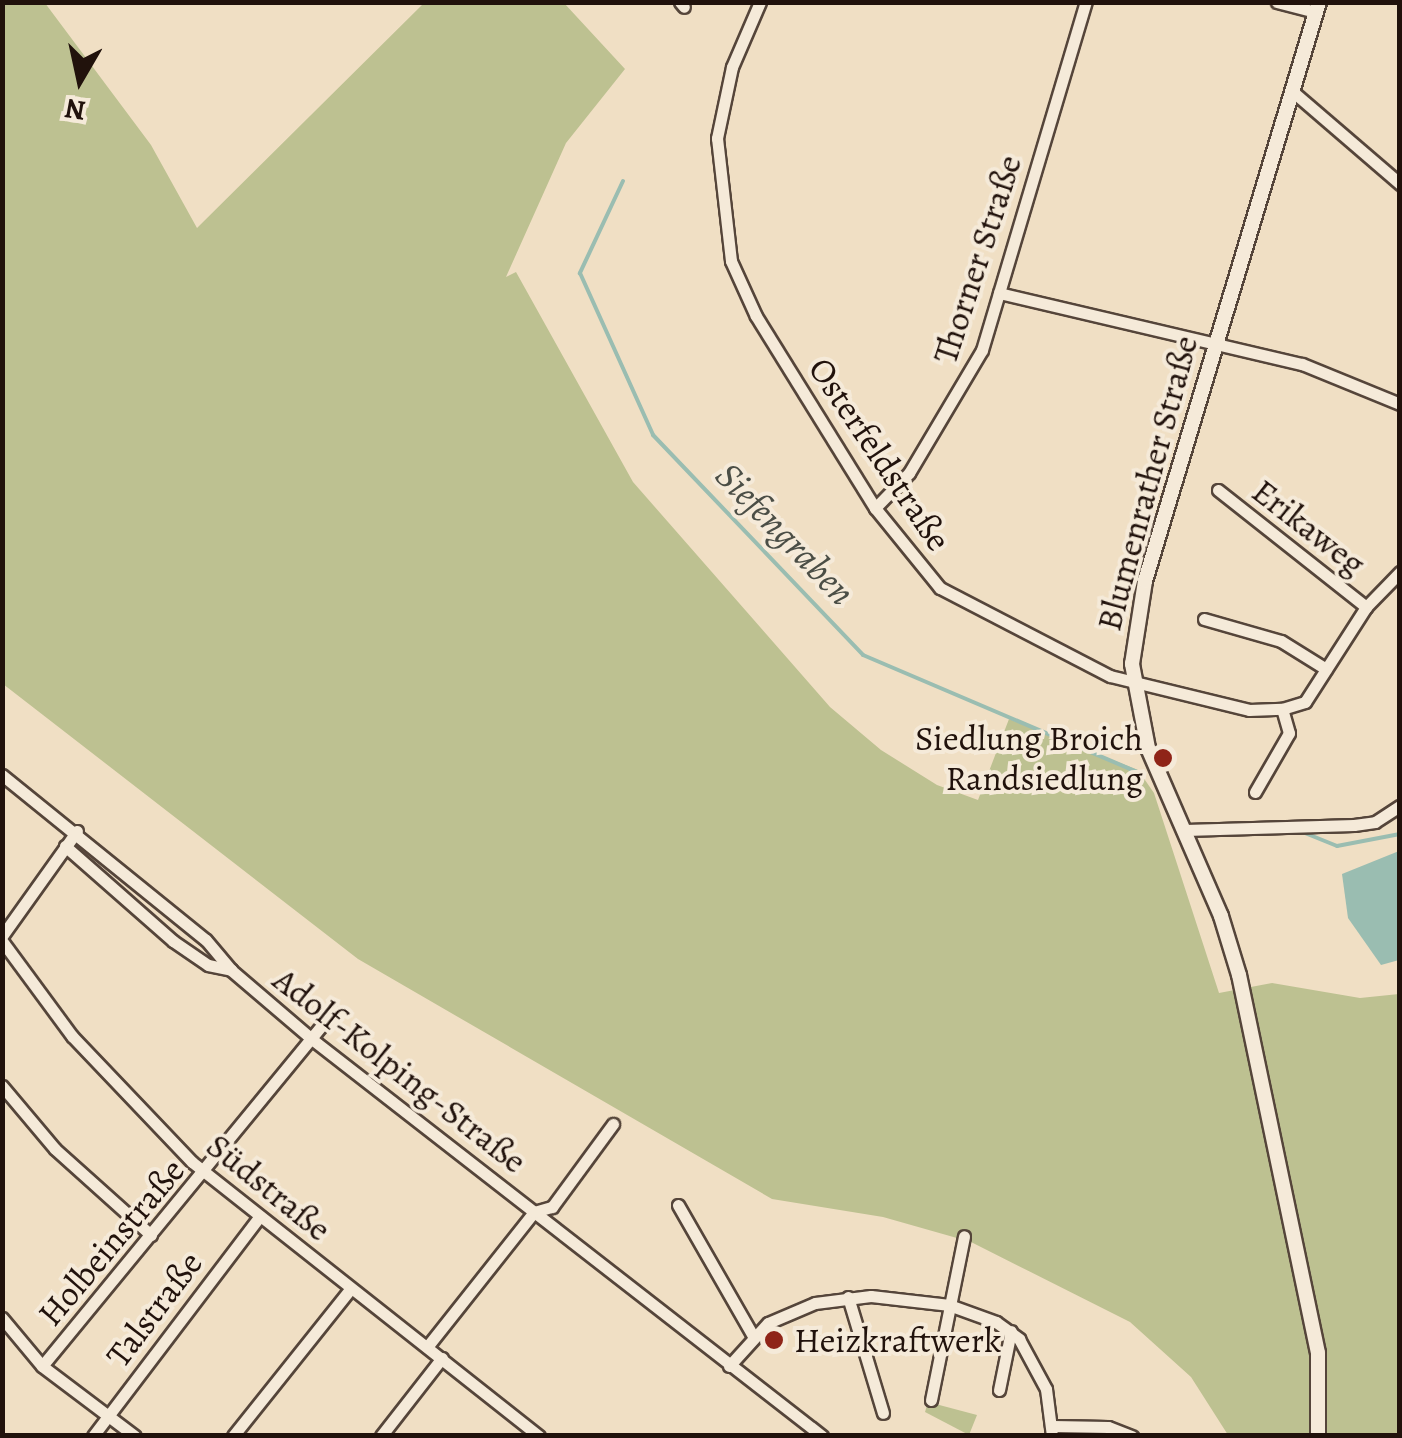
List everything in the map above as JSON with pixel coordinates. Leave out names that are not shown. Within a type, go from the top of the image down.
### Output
[{"type":"street","name":"Osterfeldstraße","points":[[760,2],[732,67],[717,138],[732,261],[756,316],[875,508],[940,588],[998,623],[1133,682],[1248,710],[1282,709]]},
{"type":"street","name":"Thorner Straße","points":[[875,508],[908,473],[962,391],[998,293],[1086,2]]},
{"type":"street","name":"Blumenrather Straße","points":[[1277,2],[1317,7],[1145,581],[1133,682],[1148,748],[1185,830],[1239,975],[1318,1353],[1318,1436]]},
{"type":"street","points":[[1292,91],[1400,184]]},
{"type":"street","points":[[998,293],[1334,374],[1400,404]]},
{"type":"street","name":"Erikaweg","points":[[1218,490],[1366,608]]},
{"type":"street","points":[[1254,792],[1289,734],[1282,709],[1305,702],[1366,608],[1400,572]]},
{"type":"street","points":[[1204,620],[1282,642],[1326,669]]},
{"type":"street","name":"Adolf-Kolping-Straße","points":[[2,775],[77,830],[206,940],[231,970],[313,1040],[822,1436]]},
{"type":"street","points":[[1185,830],[1354,825],[1375,822],[1400,806]]},
{"type":"street","points":[[2,939],[77,830]]},
{"type":"street","name":"Adolf-Kolping-Straße","points":[[65,846],[173,941],[208,965],[231,970]]},
{"type":"street","name":"Südstraße","points":[[2,939],[85,1050],[205,1172],[540,1436]]},
{"type":"street","name":"Holbeinstraße","points":[[42,1366],[333,1012]]},
{"type":"street","points":[[2,1086],[55,1149],[152,1234]]},
{"type":"street","name":"Adolf-Kolping-Straße","points":[[427,1347],[534,1212],[552,1206],[613,1124]]},
{"type":"street","points":[[678,1206],[753,1336]]},
{"type":"street","name":"Talstraße","points":[[92,1436],[260,1216]]},
{"type":"street","points":[[930,1400],[964,1236]]},
{"type":"street","points":[[233,1436],[351,1288]]},
{"type":"street","points":[[848,1297],[883,1413]]},
{"type":"street","points":[[729,1366],[753,1336],[792,1310],[848,1297],[949,1305],[1010,1331],[1034,1358],[1053,1431],[1108,1427],[1132,1436]]},
{"type":"street","points":[[2,1318],[42,1366],[135,1436]]},
{"type":"street","points":[[999,1390],[1010,1331]]},
{"type":"street","points":[[381,1436],[442,1358]]},
{"type":"green space","points":[[2,3],[45,3],[151,145],[197,228],[424,3],[564,3],[625,69],[566,143],[506,277],[516,272],[633,482],[830,707],[881,750],[937,785],[978,800],[1009,719],[1138,770],[1154,793],[1219,993],[1272,983],[1360,998],[1399,994],[1399,1435],[1228,1435],[1191,1377],[1130,1322],[971,1242],[883,1217],[772,1199],[358,959],[3,684]]},
{"type":"green space","points":[[928,1402],[977,1415],[969,1435],[925,1412]]},
{"type":"water","points":[[1399,851],[1399,960],[1381,965],[1348,918],[1342,874]]},
{"type":"waterway","name":"Siefengraben","points":[[623,181],[580,273],[653,435],[863,655],[1140,773]]},
{"type":"waterway","name":"Siefengraben","points":[[1300,831],[1337,846],[1400,834]]},
{"type":"place","name":"Siedlung Broich Randsiedlung","points":[[1163,758]]},
{"type":"place","name":"Heizkraftwerk","points":[[774,1340]]}]
